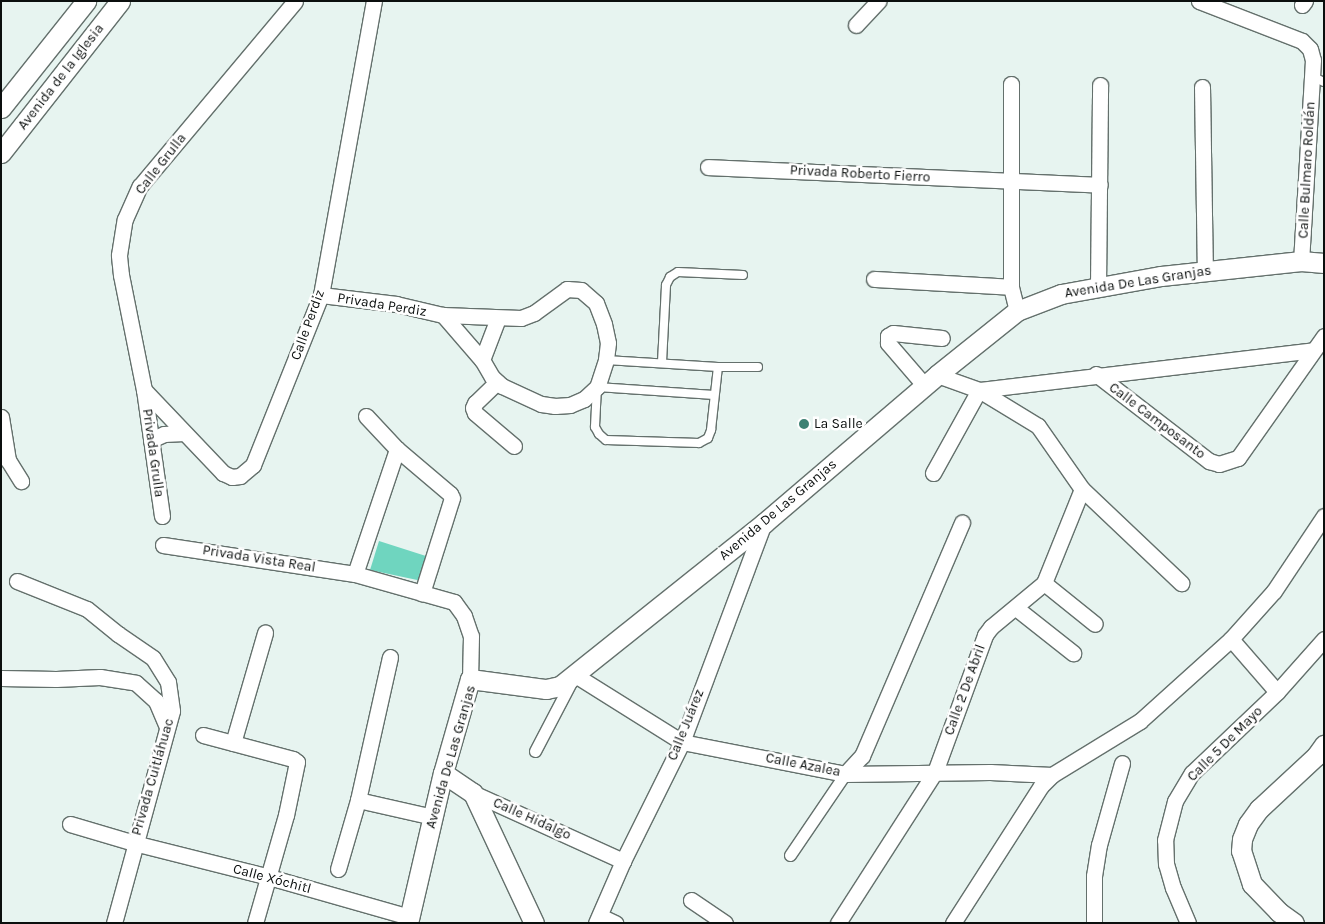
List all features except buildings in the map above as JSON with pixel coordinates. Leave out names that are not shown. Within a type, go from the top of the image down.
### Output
[{"type":"street","name":"Avenida de la Iglesia","points":[[1,108],[86,1]]},
{"type":"street","name":"Avenida de la Iglesia","points":[[1,153],[120,1]]},
{"type":"street","name":"Calle Grulla","points":[[144,390],[121,275],[119,255],[125,219],[140,186],[295,1]]},
{"type":"street","name":"Calle Perdiz","points":[[144,390],[223,474],[232,477],[248,472],[253,465],[321,295],[374,1]]},
{"type":"street","points":[[856,25],[878,1]]},
{"type":"street","name":"Calle Bulmaro Roldán","points":[[1199,1],[1302,41],[1310,49],[1318,79],[1301,261]]},
{"type":"street","points":[[1011,84],[1011,287],[1018,311]]},
{"type":"street","points":[[1098,286],[1100,85]]},
{"type":"street","points":[[1202,87],[1205,270]]},
{"type":"street","name":"Privada Roberto Fierro","points":[[708,167],[1100,185]]},
{"type":"street","name":"Avenida De Las Granjas","points":[[408,920],[443,773],[470,680],[546,689],[560,686],[764,523],[931,380],[1018,311],[1060,294],[1098,286],[1205,270],[1301,261],[1324,263]]},
{"type":"street","points":[[874,278],[1011,287]]},
{"type":"street","name":"Privada Perdiz","points":[[321,295],[396,304],[443,315],[521,318],[534,313],[567,289],[581,290],[596,303],[604,324],[608,343],[606,360],[597,387],[584,399],[570,405],[555,406],[541,404],[497,382],[482,360],[443,315]]},
{"type":"street","points":[[482,360],[498,318]]},
{"type":"street","points":[[942,338],[893,333],[888,336],[888,343],[931,380],[979,390],[1038,426],[1082,489],[1181,583]]},
{"type":"street","name":"Calle Camposanto","points":[[1096,374],[1210,461],[1219,464],[1238,458],[1324,336]]},
{"type":"street","name":"Calle Camposanto","points":[[979,390],[1096,374],[1313,350]]},
{"type":"street","points":[[497,382],[473,408],[474,413],[514,446]]},
{"type":"street","name":"Privada Grulla","points":[[144,390],[162,516]]},
{"type":"street","points":[[933,472],[979,390]]},
{"type":"street","points":[[366,416],[397,449],[450,494],[452,498],[422,593]]},
{"type":"street","points":[[1,417],[8,460],[21,481]]},
{"type":"street","points":[[151,440],[164,434],[184,433]]},
{"type":"street","points":[[355,574],[397,449]]},
{"type":"street","name":"Calle 2 De Abril","points":[[838,923],[934,772],[985,635],[1044,583],[1082,489]]},
{"type":"street","points":[[953,923],[1042,786],[1052,775],[1140,720],[1231,639],[1274,591],[1324,516]]},
{"type":"street","name":"Calle Juárez","points":[[598,919],[623,861],[682,742],[764,523]]},
{"type":"street","points":[[790,855],[844,774],[862,756],[962,523]]},
{"type":"street","name":"Privada Vista Real","points":[[163,545],[355,574],[454,602],[464,616],[471,642],[470,680]]},
{"type":"street","name":"Privada Cuitláhuac","points":[[17,581],[87,608],[118,634],[153,658],[168,682],[172,711],[134,844],[114,923]]},
{"type":"street","points":[[1044,583],[1094,624]]},
{"type":"street","points":[[1016,608],[1072,653]]},
{"type":"street","points":[[233,743],[265,633]]},
{"type":"street","points":[[1231,639],[1277,692]]},
{"type":"street","name":"Calle 5 De Mayo","points":[[1188,923],[1173,888],[1166,864],[1165,840],[1175,802],[1192,773],[1277,692],[1324,639]]},
{"type":"street","points":[[338,869],[358,800],[390,657]]},
{"type":"street","points":[[535,751],[575,675]]},
{"type":"street","name":"Calle Azalea","points":[[575,675],[682,742],[844,774],[990,772],[1052,775]]},
{"type":"street","points":[[1,678],[56,679],[100,677],[136,683],[156,701],[167,727]]},
{"type":"street","points":[[203,735],[294,758],[297,762],[286,815],[255,923]]},
{"type":"street","points":[[1294,923],[1279,912],[1252,884],[1241,851],[1242,839],[1248,824],[1259,808],[1321,756]]},
{"type":"street","points":[[1094,923],[1094,876],[1099,845],[1122,763]]},
{"type":"street","name":"Calle Hidalgo","points":[[443,773],[473,793],[623,861]]},
{"type":"street","points":[[473,793],[534,923]]},
{"type":"street","points":[[358,800],[433,817]]},
{"type":"street","name":"Calle Xóchitl","points":[[70,824],[134,844],[269,877],[408,920]]},
{"type":"street","points":[[691,900],[720,921]]},
{"type":"street","points":[[598,919],[615,923]]},
{"type":"lane","points":[[662,362],[666,285],[670,277],[678,272],[743,275]]},
{"type":"lane","points":[[606,360],[718,367],[758,367]]},
{"type":"lane","points":[[714,395],[597,387],[595,427],[606,440],[699,443],[708,438],[711,430],[718,367]]},
{"type":"green space","points":[[379,541],[429,557],[422,581],[370,570]]},
{"type":"place","name":"La Salle","points":[[804,424]]}]
